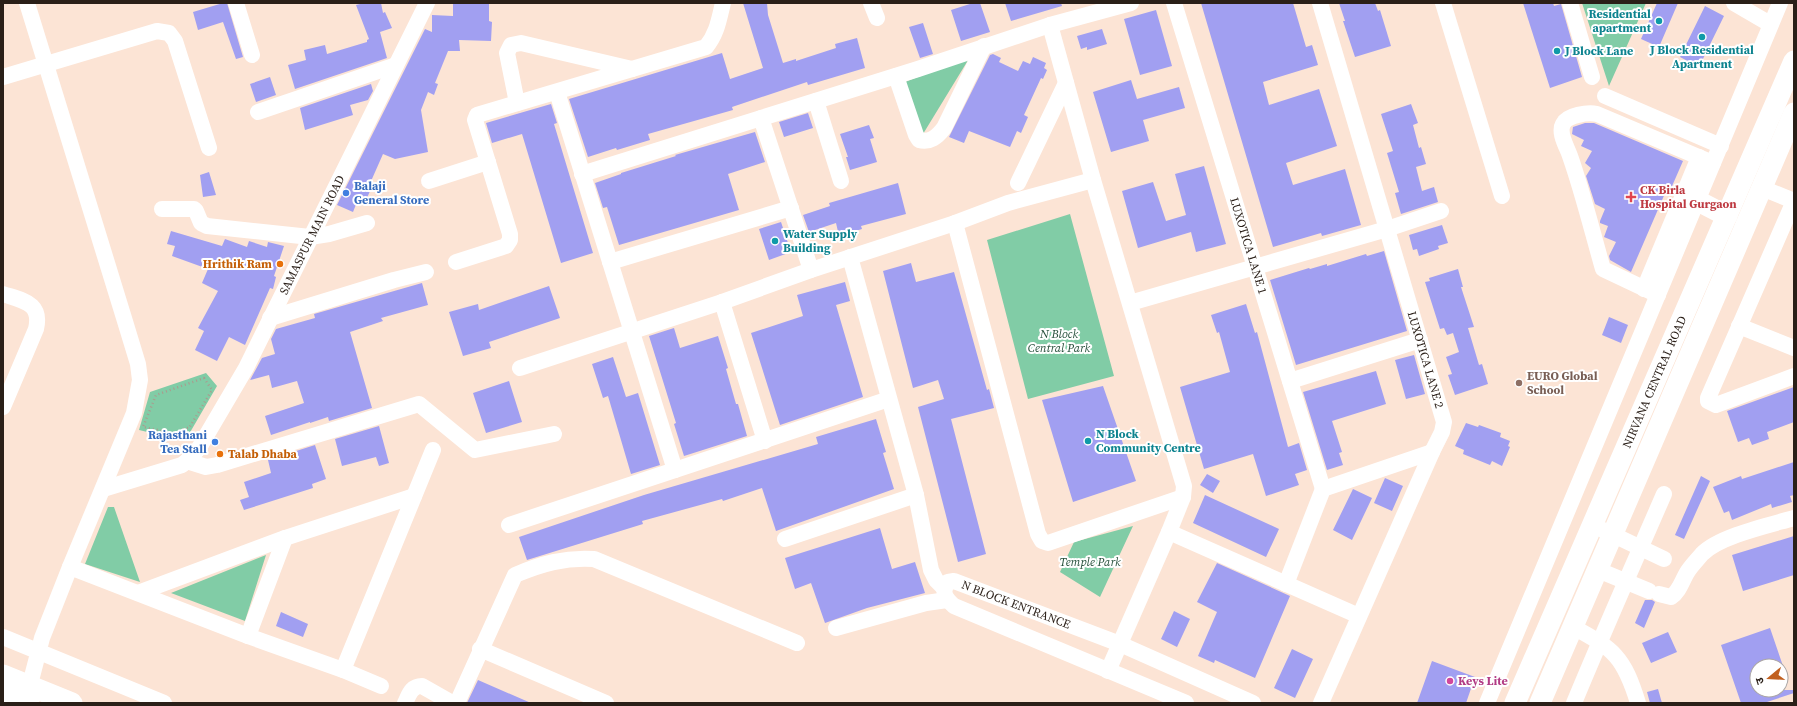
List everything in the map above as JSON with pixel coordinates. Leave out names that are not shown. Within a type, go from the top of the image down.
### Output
[{"type":"main road","name":"NIRVANA CENTRAL ROAD","points":[[1515,703],[1794,63]]},
{"type":"main road","name":"NIRVANA CENTRAL ROAD","points":[[1540,703],[1794,113]]},
{"type":"main road","points":[[1698,201],[1727,216]]},
{"type":"main road","points":[[3,674],[28,697]]},
{"type":"main road","points":[[3,692],[72,703]]},
{"type":"street","points":[[27,3],[90,212],[138,364],[140,380],[134,413],[70,567],[38,651],[28,697]]},
{"type":"street","points":[[236,3],[252,55]]},
{"type":"street","name":"SAMASPUR MAIN ROAD","points":[[187,461],[198,448],[246,368],[427,3]]},
{"type":"street","points":[[456,262],[506,246],[510,240],[510,234],[475,120],[477,115],[706,47],[712,40],[717,28],[723,3]]},
{"type":"street","points":[[871,3],[877,18]]},
{"type":"street","points":[[582,174],[896,76],[1050,24],[1132,3]]},
{"type":"street","name":"LUXOTICA LANE 1","points":[[1174,3],[1323,489]]},
{"type":"street","name":"LUXOTICA LANE 2","points":[[1320,3],[1444,422],[1442,432],[1321,703]]},
{"type":"street","points":[[1443,3],[1502,196]]},
{"type":"street","points":[[1570,3],[1592,77]]},
{"type":"street","points":[[1734,3],[1770,24]]},
{"type":"street","points":[[1487,703],[1651,292],[1706,160],[1721,146],[1770,24],[1780,3]]},
{"type":"street","points":[[1050,24],[1093,180],[1182,475],[1184,486],[1183,497],[1169,532],[1108,671]]},
{"type":"street","points":[[3,78],[46,63],[157,31],[169,33],[175,41],[208,148]]},
{"type":"street","points":[[517,103],[507,53],[511,45],[521,43],[633,69]]},
{"type":"street","points":[[896,76],[916,135],[919,140],[930,141],[944,128],[984,46]]},
{"type":"street","points":[[258,112],[396,65]]},
{"type":"street","points":[[1018,183],[1066,83]]},
{"type":"street","points":[[557,92],[675,470]]},
{"type":"street","points":[[1605,96],[1721,146]]},
{"type":"street","points":[[816,101],[841,181]]},
{"type":"street","points":[[1651,292],[1603,269],[1579,182],[1562,133],[1563,124],[1567,120],[1590,112],[1706,160]]},
{"type":"street","points":[[761,118],[811,270]]},
{"type":"street","points":[[1651,292],[1698,201],[1706,160]]},
{"type":"street","points":[[429,181],[488,162]]},
{"type":"street","points":[[520,368],[722,302],[811,270],[955,223],[1008,203],[1093,180]]},
{"type":"street","points":[[1762,188],[1794,200],[1708,401],[1716,404],[1794,376]]},
{"type":"street","points":[[610,262],[791,208]]},
{"type":"street","points":[[162,209],[194,209],[201,224],[207,226],[310,237],[330,234],[367,223]]},
{"type":"street","points":[[1130,303],[1387,229],[1441,211]]},
{"type":"street","points":[[955,223],[1038,534],[1042,541],[1048,543],[1183,497]]},
{"type":"street","points":[[836,628],[926,603],[946,594],[931,570],[916,495],[850,257]]},
{"type":"street","points":[[270,318],[394,280],[426,272]]},
{"type":"street","points":[[3,294],[33,306],[37,313],[38,321],[36,330],[3,407]]},
{"type":"street","points":[[722,302],[765,441]]},
{"type":"street","points":[[1739,326],[1794,348]]},
{"type":"street","points":[[1290,381],[1420,340]]},
{"type":"street","points":[[509,525],[889,399]]},
{"type":"street","points":[[103,489],[173,468],[187,461],[206,467],[217,465],[419,404],[475,450],[554,434]]},
{"type":"street","points":[[343,670],[433,450]]},
{"type":"street","points":[[1286,584],[1323,489],[1432,452]]},
{"type":"street","points":[[1574,703],[1599,641],[1627,582],[1664,494]]},
{"type":"street","points":[[785,539],[916,495]]},
{"type":"street","points":[[138,592],[285,538],[414,496]]},
{"type":"street","points":[[1598,570],[1654,593],[1671,597],[1677,593],[1688,571],[1703,553],[1727,539],[1794,518]]},
{"type":"street","points":[[1592,525],[1688,571]]},
{"type":"street","points":[[1169,532],[1359,616]]},
{"type":"street","points":[[248,636],[285,538]]},
{"type":"street","points":[[458,703],[480,650],[515,575],[556,561],[576,558],[594,559],[797,643]]},
{"type":"street","points":[[70,567],[138,592],[248,636],[343,670],[381,686]]},
{"type":"street","name":"N BLOCK ENTRANCE","points":[[1186,703],[954,606],[946,594],[948,582],[954,581],[1120,644],[1254,703]]},
{"type":"street","points":[[1573,627],[1599,641],[1621,661],[1631,680],[1638,703]]},
{"type":"street","points":[[3,636],[164,703]]},
{"type":"street","points":[[480,650],[597,701]]},
{"type":"street","points":[[405,703],[411,690],[417,686],[422,686],[452,703]]},
{"type":"path","points":[[204,378],[212,390],[189,428],[184,428],[182,435],[143,427],[156,395],[204,378]]},
{"type":"green space","points":[[1582,3],[1646,3],[1609,86]]},
{"type":"green space","points":[[970,57],[923,134],[905,82]]},
{"type":"green space","name":"N Block Central Park","points":[[1070,214],[1114,376],[1028,399],[987,240]]},
{"type":"green space","points":[[206,373],[217,386],[185,441],[139,430],[150,392]]},
{"type":"green space","points":[[108,507],[114,507],[140,582],[85,564]]},
{"type":"green space","name":"Temple Park","points":[[1133,526],[1100,597],[1060,572],[1074,542]]},
{"type":"green space","points":[[266,555],[245,621],[171,593]]},
{"type":"building","points":[[227,3],[243,57],[236,59],[223,22],[198,30],[193,12]]},
{"type":"building","points":[[364,3],[381,3],[383,13],[385,12],[392,28],[380,32],[387,58],[295,89],[288,65],[306,60],[304,50],[325,45],[327,54],[367,42],[369,39],[356,5]]},
{"type":"building","points":[[453,3],[489,3],[489,21],[492,22],[491,41],[459,40],[460,51],[448,51],[435,83],[438,84],[434,95],[428,92],[421,110],[428,152],[395,159],[383,154],[368,188],[371,189],[366,200],[359,197],[353,212],[337,205],[425,29],[432,32],[432,15],[453,16]]},
{"type":"building","points":[[743,3],[767,3],[768,15],[783,63],[796,59],[796,61],[836,48],[835,44],[857,38],[865,68],[808,85],[807,82],[732,107],[733,110],[648,134],[650,140],[617,150],[616,148],[588,157],[569,99],[722,53],[730,79],[763,68]]},
{"type":"building","points":[[973,3],[980,3],[990,32],[961,41],[951,10]]},
{"type":"building","points":[[1005,3],[1061,3],[1062,6],[1011,21]]},
{"type":"building","points":[[1201,3],[1293,3],[1306,47],[1312,45],[1318,65],[1263,82],[1269,105],[1319,89],[1337,146],[1286,163],[1293,185],[1345,169],[1361,225],[1322,236],[1321,233],[1273,247]]},
{"type":"building","points":[[1339,3],[1375,3],[1378,11],[1380,10],[1391,46],[1355,57],[1343,21],[1345,21]]},
{"type":"building","name":"J Block Lane","points":[[1523,3],[1553,3],[1554,6],[1561,4],[1582,77],[1550,88]]},
{"type":"building","name":"Residential apartment","points":[[1657,3],[1678,3],[1659,47],[1641,39]]},
{"type":"building","name":"J Block Residential Apartment","points":[[1705,6],[1724,16],[1699,67],[1680,57]]},
{"type":"building","points":[[1156,10],[1172,66],[1140,75],[1124,19]]},
{"type":"building","points":[[923,23],[933,54],[920,58],[909,27]]},
{"type":"building","points":[[1102,29],[1107,44],[1087,50],[1087,47],[1081,49],[1077,36]]},
{"type":"building","points":[[993,54],[1001,58],[999,62],[1018,71],[1023,61],[1030,64],[1033,57],[1046,63],[1044,68],[1047,70],[1043,79],[1041,78],[1024,115],[1028,117],[1021,133],[1017,131],[1010,147],[969,131],[964,143],[949,137],[990,55]]},
{"type":"building","points":[[270,77],[276,95],[256,102],[250,84]]},
{"type":"building","points":[[1131,80],[1137,99],[1179,87],[1185,108],[1143,120],[1149,141],[1111,152],[1093,92]]},
{"type":"building","points":[[371,84],[373,91],[368,100],[350,105],[353,115],[305,130],[300,108]]},
{"type":"building","points":[[551,104],[557,123],[554,124],[593,253],[561,263],[522,134],[492,143],[486,123]]},
{"type":"building","points":[[1411,104],[1418,123],[1413,125],[1419,148],[1421,147],[1426,164],[1416,167],[1422,191],[1434,187],[1438,202],[1401,214],[1395,193],[1399,192],[1387,153],[1393,151],[1381,114]]},
{"type":"building","points":[[808,113],[813,128],[784,137],[779,122]]},
{"type":"building","points":[[1585,123],[1594,123],[1683,161],[1669,193],[1666,191],[1631,272],[1610,260],[1609,256],[1616,242],[1604,237],[1608,226],[1600,223],[1600,221],[1605,209],[1595,204],[1586,176],[1591,168],[1585,163],[1592,151],[1581,146],[1584,140],[1572,134],[1573,127]]},
{"type":"building","points":[[869,125],[874,138],[870,139],[877,162],[850,170],[846,157],[848,157],[840,134]]},
{"type":"building","points":[[755,132],[765,162],[728,174],[739,210],[619,245],[607,207],[603,208],[595,183],[621,173],[676,156],[675,155]]},
{"type":"building","points":[[1204,166],[1226,244],[1196,252],[1191,232],[1138,248],[1122,191],[1153,182],[1166,221],[1186,215],[1175,174]]},
{"type":"building","points":[[209,172],[216,195],[203,197],[200,175]]},
{"type":"building","points":[[898,183],[906,214],[861,226],[862,229],[839,236],[836,223],[809,232],[803,215],[830,206],[829,203]]},
{"type":"building","name":"Water Supply Building","points":[[781,222],[791,252],[769,260],[759,229]]},
{"type":"building","points":[[1442,225],[1448,243],[1438,246],[1439,249],[1419,256],[1417,249],[1413,250],[1409,235]]},
{"type":"building","points":[[171,231],[222,246],[225,239],[247,247],[249,241],[267,247],[268,242],[284,246],[274,276],[276,277],[273,289],[270,288],[245,345],[229,337],[217,361],[195,350],[204,331],[198,328],[218,291],[202,283],[208,269],[172,256],[175,246],[167,244]]},
{"type":"building","points":[[1384,251],[1407,331],[1296,365],[1270,280],[1309,268],[1327,264],[1327,266],[1366,254],[1367,256]]},
{"type":"building","points":[[911,263],[916,282],[954,272],[987,390],[989,389],[994,408],[951,419],[986,554],[958,562],[918,407],[944,399],[938,380],[913,388],[883,271]]},
{"type":"building","points":[[1458,269],[1463,287],[1461,287],[1474,327],[1468,328],[1479,365],[1482,364],[1488,384],[1455,395],[1448,375],[1452,374],[1446,357],[1459,352],[1453,333],[1447,335],[1444,328],[1440,329],[1425,282],[1430,281],[1429,278]]},
{"type":"building","points":[[845,282],[850,301],[836,305],[863,397],[780,425],[751,333],[803,316],[797,295]]},
{"type":"building","points":[[422,283],[428,305],[381,318],[383,321],[350,332],[372,408],[329,421],[328,417],[271,435],[265,416],[304,403],[297,381],[272,388],[269,375],[250,380],[262,358],[275,354],[271,339],[276,329],[315,318],[314,314]]},
{"type":"building","points":[[549,286],[560,318],[489,342],[491,348],[463,356],[449,312],[478,304],[479,310]]},
{"type":"building","points":[[1246,304],[1255,333],[1257,332],[1288,447],[1299,443],[1307,470],[1295,474],[1299,485],[1266,496],[1253,454],[1204,469],[1180,387],[1230,372],[1219,332],[1217,333],[1211,315]]},
{"type":"building","points":[[1609,317],[1628,325],[1621,343],[1602,335]]},
{"type":"building","points":[[674,328],[680,348],[718,336],[728,368],[726,369],[736,404],[738,404],[747,436],[684,456],[674,424],[676,423],[649,336]]},
{"type":"building","points":[[1414,355],[1425,394],[1406,399],[1395,360]]},
{"type":"building","points":[[613,357],[626,397],[638,393],[660,465],[631,474],[608,396],[603,398],[592,364]]},
{"type":"building","points":[[1376,371],[1386,404],[1332,421],[1342,452],[1339,453],[1343,465],[1327,470],[1303,392]]},
{"type":"building","points":[[509,381],[522,422],[486,433],[473,393]]},
{"type":"building","name":"N Block Community Centre","points":[[1103,386],[1136,481],[1073,502],[1042,400]]},
{"type":"building","points":[[1794,387],[1794,422],[1767,432],[1769,439],[1752,445],[1749,438],[1738,442],[1727,411]]},
{"type":"building","points":[[876,419],[886,452],[883,453],[894,489],[776,531],[762,488],[723,501],[722,499],[642,521],[643,524],[527,560],[519,537],[644,495],[818,444],[816,437]]},
{"type":"building","points":[[1466,423],[1478,427],[1479,425],[1501,433],[1500,437],[1510,441],[1508,446],[1510,447],[1502,466],[1492,461],[1490,465],[1463,454],[1464,450],[1455,446]]},
{"type":"building","points":[[379,426],[389,463],[379,466],[376,457],[342,466],[335,439]]},
{"type":"building","points":[[315,445],[326,479],[312,484],[313,488],[244,510],[240,500],[249,497],[244,482],[271,473],[268,460]]},
{"type":"building","points":[[1794,462],[1794,495],[1790,496],[1792,502],[1772,508],[1771,504],[1732,520],[1729,511],[1724,513],[1713,487],[1741,476],[1742,479]]},
{"type":"building","points":[[1207,474],[1220,481],[1213,493],[1200,485]]},
{"type":"building","points":[[1701,476],[1710,481],[1684,539],[1675,535]]},
{"type":"building","points":[[1385,478],[1403,486],[1392,511],[1374,503]]},
{"type":"building","points":[[1353,489],[1372,498],[1352,540],[1333,530]]},
{"type":"building","points":[[1205,495],[1279,529],[1266,557],[1193,523]]},
{"type":"building","points":[[880,528],[892,569],[915,562],[925,593],[867,608],[825,623],[811,583],[795,589],[785,558]]},
{"type":"building","points":[[1794,536],[1794,575],[1743,591],[1732,555]]},
{"type":"building","points":[[1217,563],[1290,596],[1255,678],[1215,660],[1214,663],[1198,656],[1217,612],[1197,602]]},
{"type":"building","points":[[1645,600],[1652,600],[1655,602],[1644,628],[1635,623]]},
{"type":"building","points":[[1174,611],[1190,619],[1177,647],[1161,639]]},
{"type":"building","points":[[281,612],[308,624],[303,637],[276,626]]},
{"type":"building","points":[[1770,628],[1780,658],[1749,658],[1749,698],[1779,698],[1764,703],[1741,703],[1721,645]]},
{"type":"building","points":[[1668,632],[1677,652],[1651,663],[1642,643]]},
{"type":"building","points":[[1292,649],[1313,659],[1295,698],[1274,688]]},
{"type":"building","name":"Keys Lite","points":[[1432,661],[1475,677],[1466,703],[1417,703]]},
{"type":"building","points":[[478,680],[531,703],[467,703]]},
{"type":"building","points":[[1658,689],[1662,703],[1650,703],[1647,692]]},
{"type":"building","points":[[1789,690],[1794,690],[1794,693],[1789,695]]},
{"type":"place","name":"Residential apartment","points":[[1659,21]]},
{"type":"place","name":"J Block Residential Apartment","points":[[1702,37]]},
{"type":"place","name":"J Block Lane","points":[[1557,51]]},
{"type":"place","name":"Balaji General Store","points":[[346,193]]},
{"type":"place","name":"CK Birla Hospital Gurgaon","points":[[1631,197]]},
{"type":"place","name":"Water Supply Building","points":[[775,241]]},
{"type":"place","name":"Hrithik Ram","points":[[280,264]]},
{"type":"place","name":"EURO Global School","points":[[1519,383]]},
{"type":"place","name":"N Block Community Centre","points":[[1088,441]]},
{"type":"place","name":"Rajasthani Tea Stall","points":[[215,442]]},
{"type":"place","name":"Talab Dhaba","points":[[220,454]]},
{"type":"place","name":"Keys Lite","points":[[1450,681]]}]
